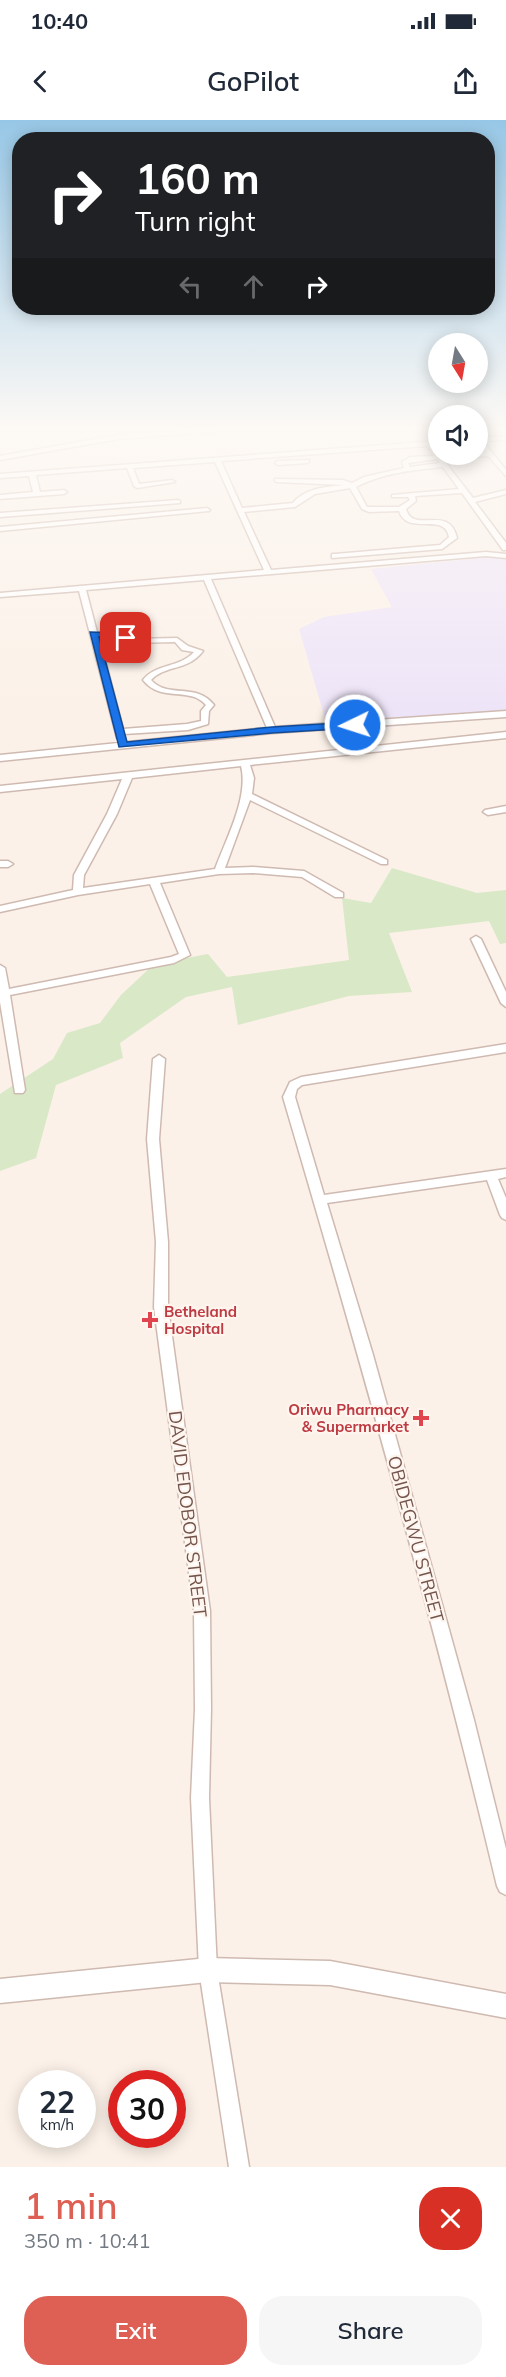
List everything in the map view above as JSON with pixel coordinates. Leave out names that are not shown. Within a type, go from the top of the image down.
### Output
[{"type":"street","points":[[0,529],[92,521]]},
{"type":"street","points":[[245,521],[268,572]]},
{"type":"street","points":[[335,556],[442,547],[453,538],[451,529],[440,521],[425,521]]},
{"type":"street","points":[[486,521],[506,548],[486,554]]},
{"type":"street","points":[[494,531],[506,530]]},
{"type":"street","points":[[371,543],[377,553]]},
{"type":"street","points":[[416,550],[422,559]]},
{"type":"street","points":[[0,595],[486,554],[506,556]]},
{"type":"street","points":[[206,577],[272,730]]},
{"type":"street","points":[[82,588],[123,745]]},
{"type":"street","points":[[93,634],[119,636],[131,641],[177,640],[185,648],[199,651],[198,655],[181,666],[160,670],[149,675],[147,680],[153,687],[207,700],[210,705],[205,711],[205,722],[188,727],[120,732]]},
{"type":"street","points":[[0,758],[272,730],[506,714]]},
{"type":"street","points":[[0,789],[506,735]]},
{"type":"street","points":[[219,871],[247,795],[249,778],[245,763]]},
{"type":"street","points":[[78,892],[79,875],[112,814],[128,776]]},
{"type":"street","points":[[247,795],[384,862]]},
{"type":"street","points":[[488,812],[506,808]]},
{"type":"street","points":[[0,909],[78,892],[219,871],[281,870],[304,874],[339,895]]},
{"type":"street","points":[[2,993],[174,960],[185,955],[154,881]]},
{"type":"street","points":[[476,939],[506,1003]]},
{"type":"street","points":[[0,968],[2,993],[19,1090]]},
{"type":"street","name":"OBIDEGWU STREET","points":[[506,1048],[314,1078],[297,1082],[290,1090],[289,1097],[346,1284],[466,1720],[506,1887]]},
{"type":"street","name":"DAVID EDOBOR STREET","points":[[159,1059],[153,1139],[162,1242],[161,1307],[202,1611],[203,1709],[200,1798],[208,1970],[238,2167]]},
{"type":"street","points":[[319,1200],[506,1173]]},
{"type":"street","points":[[491,1175],[506,1215]]},
{"type":"street","points":[[0,1991],[208,1970],[330,1973],[506,2006]]},
{"type":"shaded area","points":[[490,557],[506,558],[506,717],[329,732],[299,629],[324,617],[392,607],[371,569]]},
{"type":"green space","points":[[392,868],[477,893],[506,890],[506,943],[500,944],[489,921],[389,933],[412,992],[349,996],[238,1025],[232,987],[186,997],[120,1043],[123,1058],[56,1085],[36,1158],[0,1171],[0,1094],[53,1059],[67,1033],[100,1023],[121,995],[154,964],[208,954],[227,977],[349,960],[342,898],[371,903]]},
{"type":"place","name":"Betheland Hospital","points":[[150,1320]]},
{"type":"place","name":"Oriwu Pharmacy & Supermarket","points":[[421,1418]]},
{"type":"route","points":[[126,638],[93,634],[123,745],[272,730],[355,725]]}]
